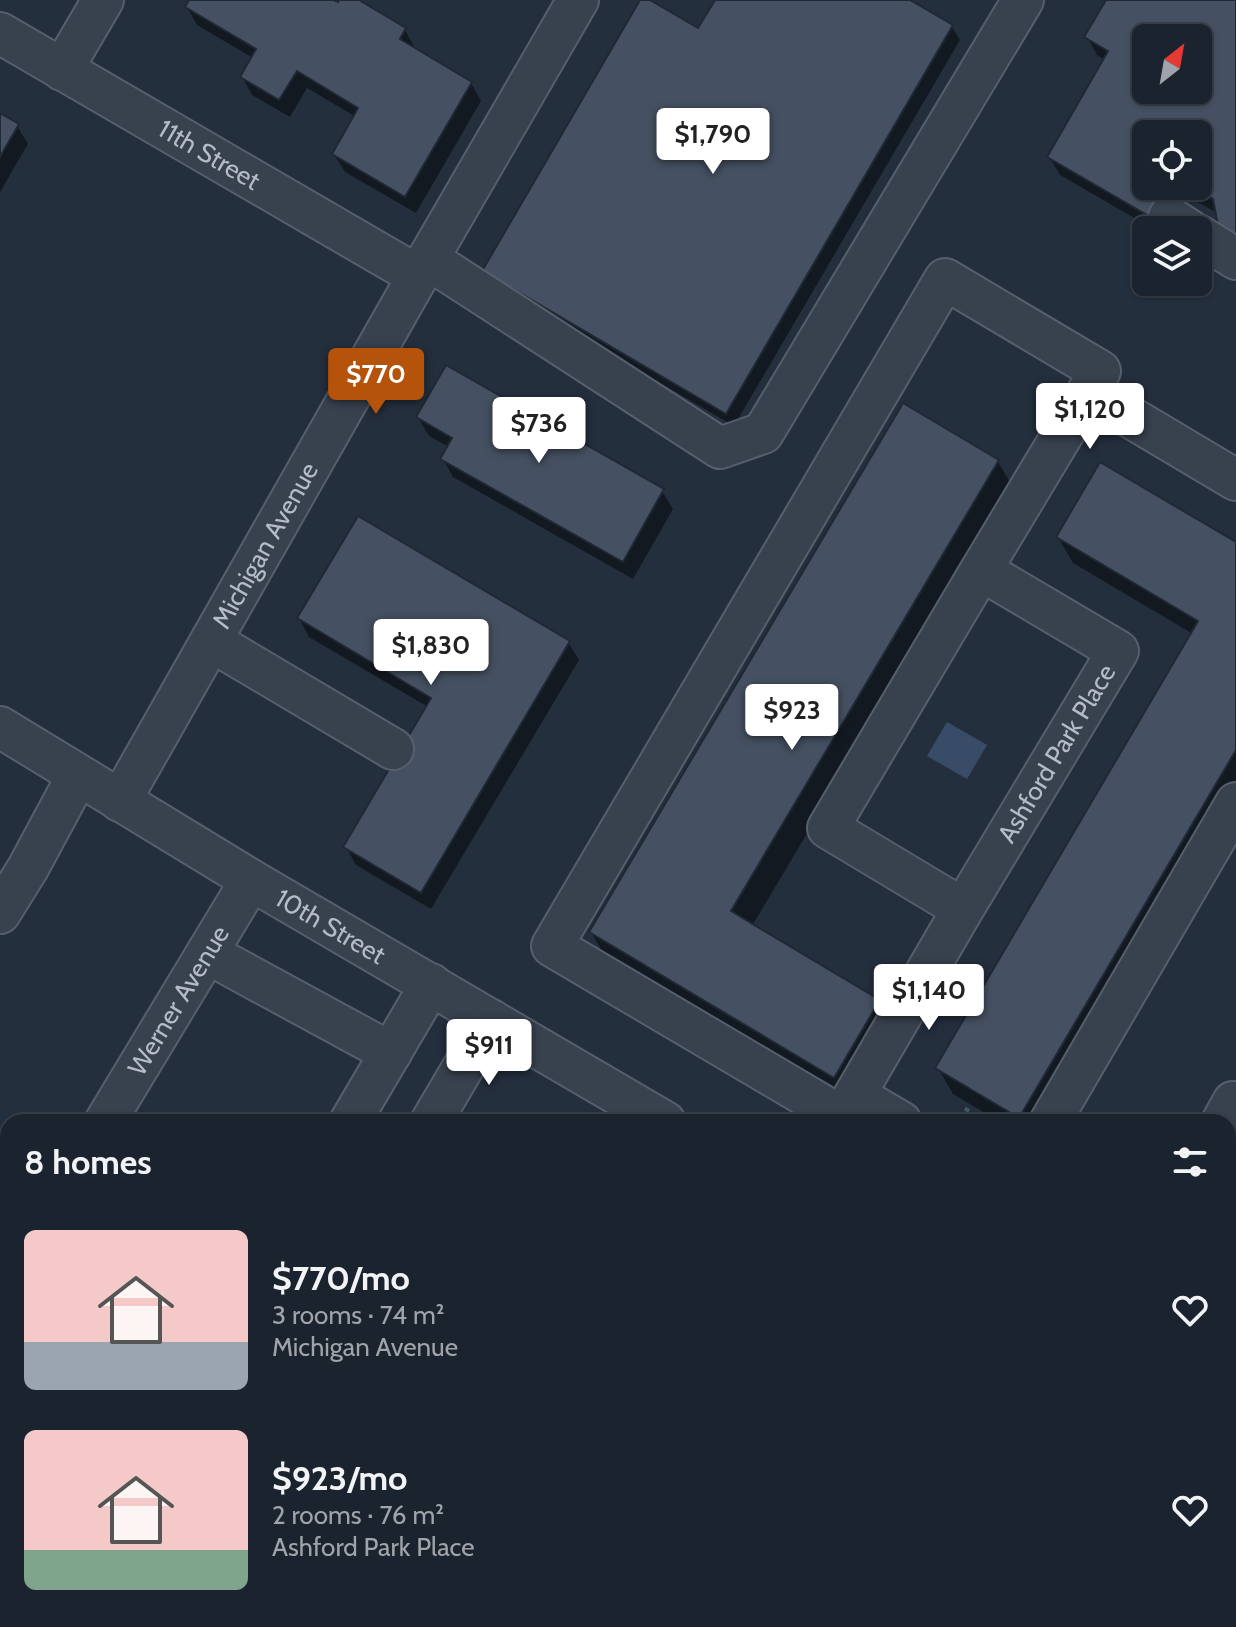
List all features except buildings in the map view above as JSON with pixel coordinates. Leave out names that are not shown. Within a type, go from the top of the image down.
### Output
[{"type":"street","points":[[62,70],[103,0]]},
{"type":"street","name":"Michigan Avenue","points":[[120,801],[578,0]]},
{"type":"street","name":"11th Street","points":[[0,33],[423,267],[720,448],[763,433],[1023,0]]},
{"type":"street","points":[[1212,244],[1236,259]]},
{"type":"street","points":[[845,1111],[552,946],[945,279],[1100,371],[828,828],[963,909]]},
{"type":"street","points":[[1088,392],[1236,480]]},
{"type":"street","name":"Ashford Park Place","points":[[845,1111],[1118,651],[981,570]]},
{"type":"street","points":[[211,641],[393,749]]},
{"type":"street","name":"10th Street","points":[[0,727],[251,880],[651,1114]]},
{"type":"street","points":[[0,913],[78,775]]},
{"type":"street","points":[[1055,1114],[1236,803]]},
{"type":"street","name":"Werner Avenue","points":[[110,1114],[251,880]]},
{"type":"street","points":[[207,953],[391,1053]]},
{"type":"street","points":[[355,1114],[431,984]]},
{"type":"street","points":[[436,1114],[491,1020]]},
{"type":"path","points":[[965,1114],[968,1108]]},
{"type":"water","points":[[947,722],[987,745],[967,779],[927,756]]}]
